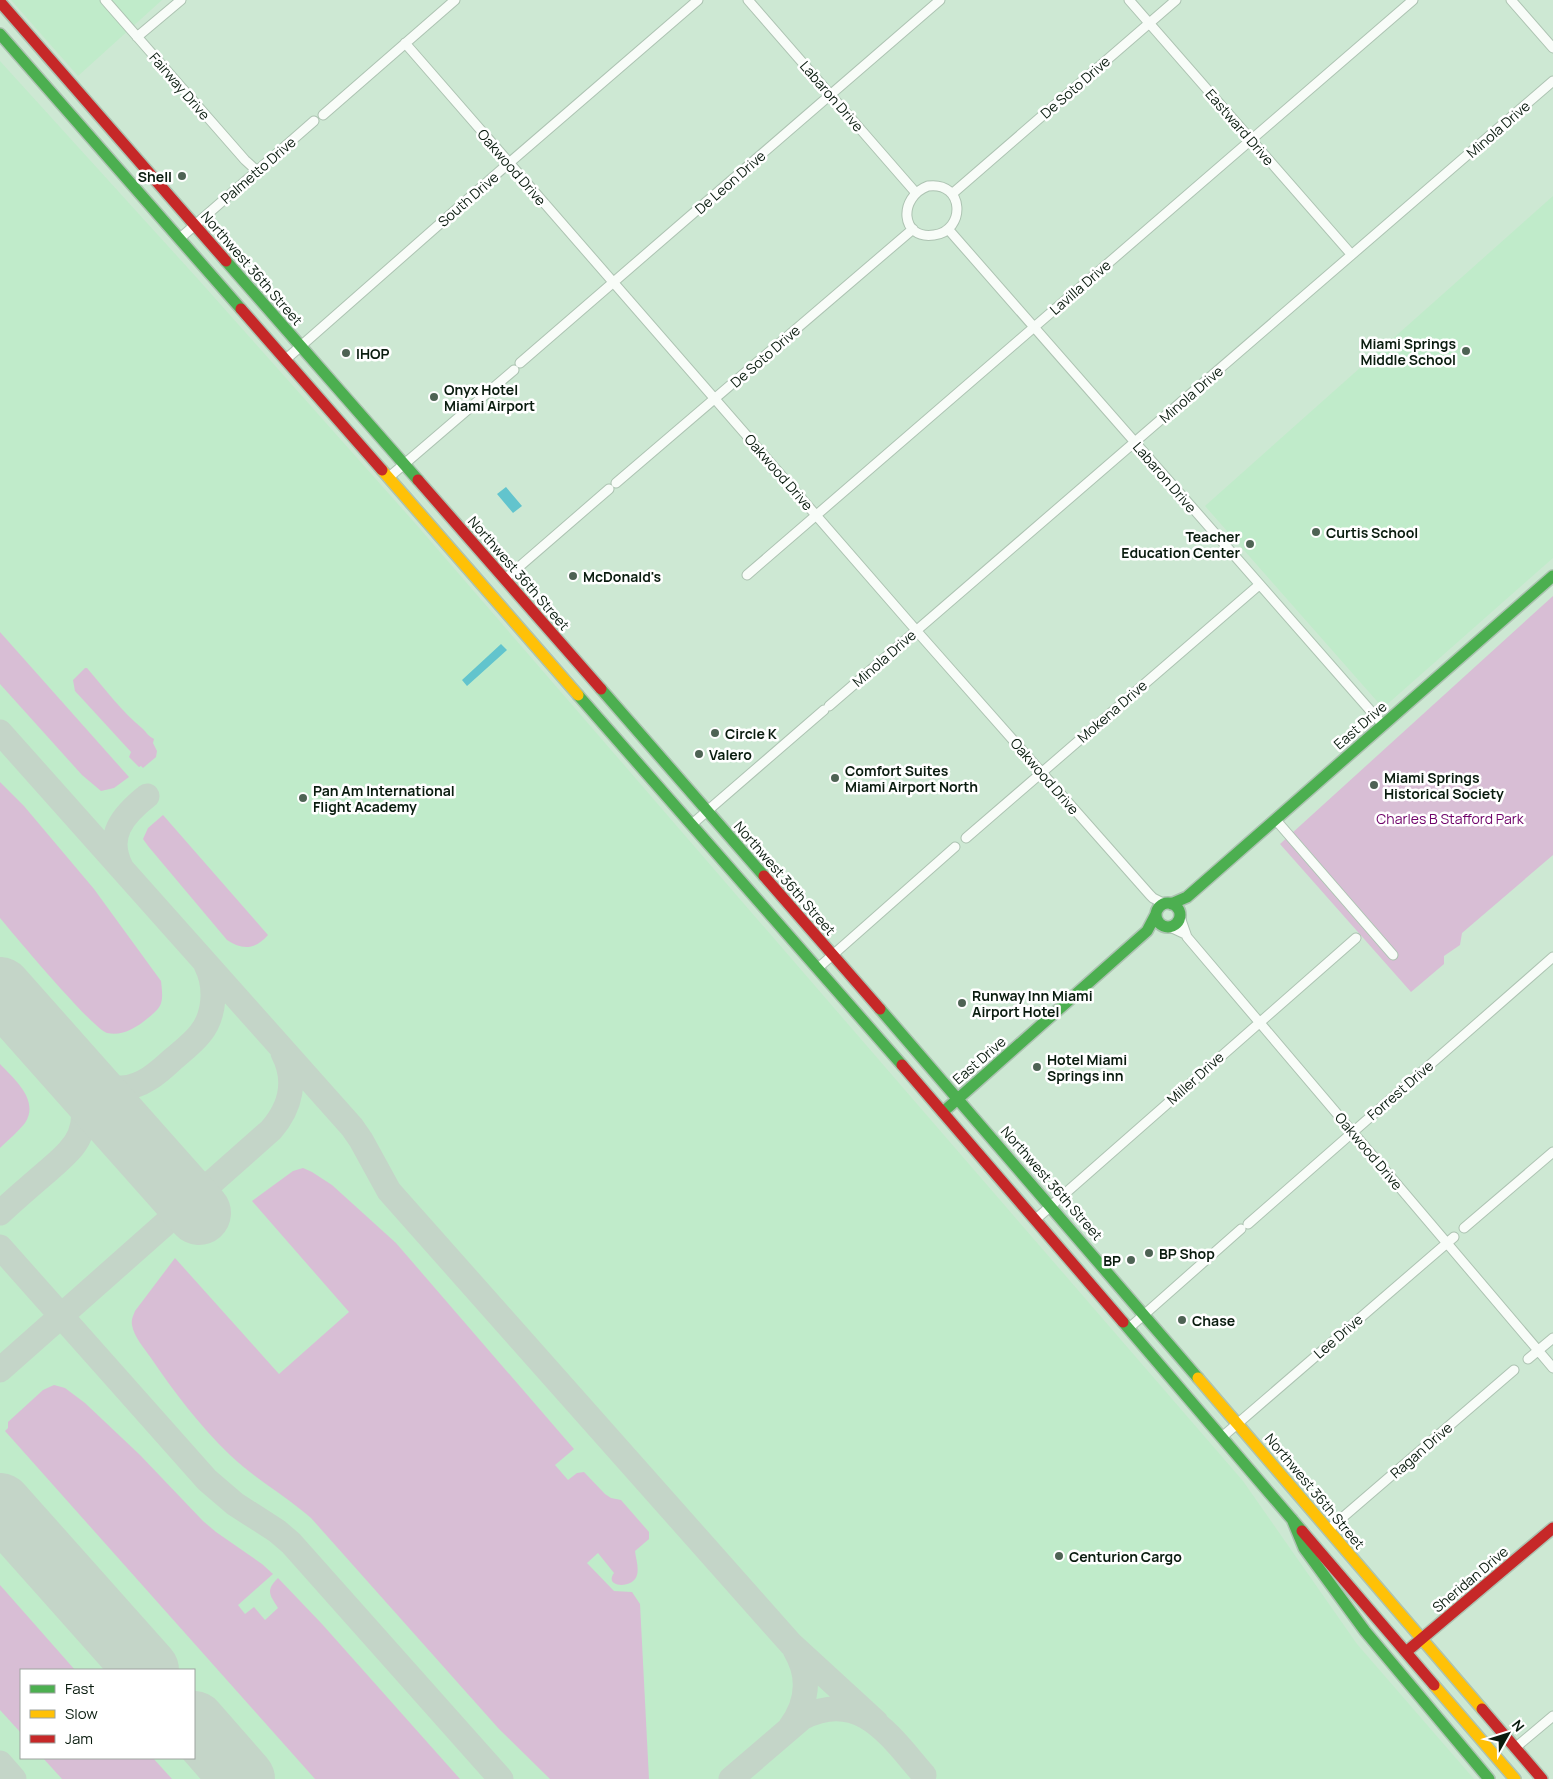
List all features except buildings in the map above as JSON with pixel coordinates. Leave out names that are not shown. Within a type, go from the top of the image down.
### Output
[{"type":"main road","name":"Northwest 36th Street","points":[[0,2],[1052,1205],[1542,1779]]},
{"type":"main road","points":[[0,34],[1036,1219],[1515,1779]]},
{"type":"main road","points":[[452,552],[468,557],[491,580],[504,579]]},
{"type":"main road","name":"East Drive","points":[[943,1112],[1147,931],[1162,908],[1186,897],[1553,576]]},
{"type":"main road","points":[[570,685],[585,671]]},
{"type":"main road","name":"East Drive","points":[[1180,915],[1186,897]]},
{"type":"main road","points":[[1177,907],[1180,915],[1176,924],[1167,926],[1158,922],[1162,908],[1177,907]]},
{"type":"main road","name":"East Drive","points":[[1147,931],[1167,926]]},
{"type":"main road","points":[[1289,1516],[1304,1527],[1317,1532],[1328,1530]]},
{"type":"main road","points":[[1289,1516],[1304,1548],[1365,1631],[1489,1779]]},
{"type":"main road","name":"Sheridan Drive","points":[[1406,1652],[1553,1528]]},
{"type":"main road","points":[[1486,1745],[1498,1752],[1506,1752],[1515,1748]]},
{"type":"street","name":"Fairway Drive","points":[[105,0],[245,160],[257,171]]},
{"type":"street","points":[[137,37],[181,0]]},
{"type":"street","points":[[323,114],[455,0]]},
{"type":"street","name":"South Drive","points":[[285,360],[698,0]]},
{"type":"street","name":"Labaron Drive","points":[[748,0],[916,192]]},
{"type":"street","name":"De Leon Drive","points":[[388,478],[940,0]]},
{"type":"street","name":"Eastward Drive","points":[[1129,0],[1351,254]]},
{"type":"street","name":"De Soto Drive","points":[[952,194],[1176,0]]},
{"type":"street","name":"Lavilla Drive","points":[[747,574],[1413,0]]},
{"type":"street","points":[[1511,0],[1553,48]]},
{"type":"street","name":"Oakwood Drive","points":[[405,44],[916,630],[1162,908]]},
{"type":"street","name":"Minola Drive","points":[[691,825],[1553,81]]},
{"type":"street","name":"Palmetto Drive","points":[[179,239],[314,121]]},
{"type":"street","points":[[934,186],[943,187],[952,194],[958,205],[952,224],[948,229],[937,235],[927,236],[913,229],[908,222],[907,210],[908,204],[916,192],[923,188],[934,186]]},
{"type":"street","name":"De Soto Drive","points":[[504,579],[913,229]]},
{"type":"street","name":"Labaron Drive","points":[[948,229],[1035,326],[1258,585],[1383,725]]},
{"type":"street","name":"Mokena Drive","points":[[966,838],[1258,585]]},
{"type":"street","points":[[1275,820],[1393,955]]},
{"type":"street","points":[[818,968],[955,847]]},
{"type":"street","name":"Oakwood Drive","points":[[1180,915],[1185,934],[1353,1131],[1451,1240],[1553,1368]]},
{"type":"street","name":"Oakwood Drive","points":[[1167,926],[1185,934]]},
{"type":"street","name":"Miller Drive","points":[[1036,1219],[1356,938]]},
{"type":"street","name":"Forrest Drive","points":[[1129,1328],[1553,957]]},
{"type":"street","points":[[1464,1228],[1553,1152]]},
{"type":"street","name":"Lee Drive","points":[[1222,1437],[1451,1240]]},
{"type":"street","points":[[1528,1360],[1553,1338]]},
{"type":"street","name":"Ragan Drive","points":[[1328,1530],[1514,1370]]},
{"type":"street","points":[[1515,1748],[1553,1716]]},
{"type":"shaded area","points":[[11,0],[162,0],[78,76]]},
{"type":"shaded area","points":[[0,61],[197,278],[414,522],[1243,1481],[1357,1644],[1474,1779],[0,1779]]},
{"type":"shaded area","name":"Miami Springs Middle School","points":[[1553,196],[1553,558],[1383,708],[1205,506]]},
{"type":"green space","name":"Charles B Stafford Park","points":[[1553,596],[1553,855],[1462,933],[1460,945],[1444,956],[1444,964],[1411,992],[1280,844]]},
{"type":"green space","points":[[0,632],[129,777],[114,788],[101,791],[82,775],[0,684]]},
{"type":"green space","points":[[85,668],[128,715],[154,739],[153,743],[157,751],[156,757],[143,768],[139,767],[129,757],[131,752],[75,691],[73,680]]},
{"type":"green space","points":[[0,782],[24,806],[94,889],[161,981],[162,1001],[158,1009],[135,1028],[126,1032],[112,1034],[99,1028],[54,981],[0,918]]},
{"type":"green space","points":[[163,815],[268,935],[258,944],[243,947],[227,940],[148,846],[143,839],[148,828]]},
{"type":"green space","points":[[0,1064],[23,1090],[29,1106],[29,1114],[25,1123],[0,1148]]},
{"type":"green space","points":[[303,1168],[332,1185],[396,1243],[574,1449],[555,1465],[568,1480],[577,1473],[584,1472],[605,1494],[611,1498],[621,1500],[649,1532],[649,1539],[635,1551],[638,1572],[635,1580],[631,1583],[620,1585],[613,1582],[614,1573],[598,1553],[587,1563],[614,1591],[632,1592],[640,1604],[649,1779],[550,1779],[499,1729],[311,1518],[250,1472],[219,1444],[178,1396],[137,1338],[132,1323],[135,1311],[175,1258],[279,1374],[349,1312],[252,1201],[293,1171]]},
{"type":"green space","points":[[54,1385],[65,1388],[85,1403],[140,1455],[203,1521],[273,1574],[238,1605],[245,1614],[254,1607],[265,1620],[278,1608],[270,1590],[278,1578],[322,1624],[460,1779],[315,1779],[5,1431],[8,1428],[8,1422],[43,1390]]},
{"type":"green space","points":[[0,1585],[74,1669],[20,1669],[20,1732],[0,1710]]},
{"type":"green space","points":[[44,1759],[154,1759],[172,1779],[62,1779]]},
{"type":"water","points":[[506,487],[522,506],[513,513],[497,494]]},
{"type":"water","points":[[501,644],[507,650],[467,686],[462,680]]},
{"type":"taxiway","points":[[0,732],[352,1127],[389,1191],[791,1644],[876,1722]]},
{"type":"taxiway","points":[[121,867],[115,846],[119,827],[138,803],[147,796]]},
{"type":"taxiway","points":[[64,1062],[83,1078],[105,1087],[114,1088],[136,1085],[161,1070],[190,1045],[200,1034],[209,1019],[213,991],[210,973],[206,965]]},
{"type":"taxiway","points":[[0,1370],[271,1130],[283,1112],[290,1093],[290,1073],[283,1053]]},
{"type":"taxiway","points":[[0,1213],[60,1160],[77,1141],[81,1131],[83,1109],[78,1087],[67,1066]]},
{"type":"taxiway","points":[[0,1247],[207,1480],[235,1504],[277,1531],[291,1543],[501,1779]]},
{"type":"taxiway","points":[[789,1729],[800,1710],[805,1690],[803,1670],[795,1650]]},
{"type":"taxiway","points":[[731,1779],[802,1718],[823,1710],[841,1709],[857,1713],[872,1721],[886,1732],[924,1775]]},
{"type":"taxiway","points":[[0,1763],[14,1779]]},
{"type":"runway","points":[[0,989],[199,1213]]},
{"type":"runway","points":[[0,1505],[146,1669]]},
{"type":"runway","points":[[195,1724],[243,1779]]},
{"type":"traffic: fast","points":[[0,34],[241,309]]},
{"type":"traffic: fast","points":[[226,261],[418,480]]},
{"type":"traffic: fast","points":[[1171,904],[1187,897],[1553,576]]},
{"type":"traffic: fast","points":[[601,689],[764,876]]},
{"type":"traffic: fast","points":[[578,695],[902,1065]]},
{"type":"traffic: fast","points":[[1168,903],[1176,907],[1180,915],[1176,923],[1168,927],[1160,923],[1156,915],[1160,907],[1168,903]]},
{"type":"traffic: fast","points":[[943,1112],[1147,931],[1156,914]]},
{"type":"traffic: fast","points":[[880,1009],[1198,1378]]},
{"type":"traffic: fast","points":[[1123,1322],[1302,1531]]},
{"type":"traffic: fast","points":[[1292,1519],[1304,1548],[1365,1631],[1489,1779]]},
{"type":"traffic: slow","points":[[382,470],[578,695]]},
{"type":"traffic: slow","points":[[1198,1378],[1482,1709]]},
{"type":"traffic: slow","points":[[1434,1685],[1515,1779]]},
{"type":"traffic: jam","points":[[0,2],[226,261]]},
{"type":"traffic: jam","points":[[241,309],[382,470]]},
{"type":"traffic: jam","points":[[418,480],[601,689]]},
{"type":"traffic: jam","points":[[764,876],[880,1009]]},
{"type":"traffic: jam","points":[[902,1065],[1123,1322]]},
{"type":"traffic: jam","points":[[1406,1652],[1553,1528]]},
{"type":"traffic: jam","points":[[1302,1531],[1434,1685]]},
{"type":"traffic: jam","points":[[1482,1709],[1542,1779]]},
{"type":"place","name":"Shell","points":[[182,176]]},
{"type":"place","name":"Miami Springs Middle School","points":[[1466,351]]},
{"type":"place","name":"IHOP","points":[[346,353]]},
{"type":"place","name":"Onyx Hotel Miami Airport","points":[[434,397]]},
{"type":"place","name":"Curtis School","points":[[1316,532]]},
{"type":"place","name":"Teacher Education Center","points":[[1250,544]]},
{"type":"place","name":"McDonald's","points":[[573,576]]},
{"type":"place","name":"Circle K","points":[[715,733]]},
{"type":"place","name":"Valero","points":[[699,754]]},
{"type":"place","name":"Comfort Suites Miami Airport North","points":[[835,778]]},
{"type":"place","name":"Miami Springs Historical Society","points":[[1374,785]]},
{"type":"place","name":"Pan Am International Flight Academy","points":[[303,798]]},
{"type":"place","name":"Runway Inn Miami Airport Hotel","points":[[962,1003]]},
{"type":"place","name":"Hotel Miami Springs inn","points":[[1037,1067]]},
{"type":"place","name":"BP Shop","points":[[1149,1253]]},
{"type":"place","name":"BP","points":[[1131,1260]]},
{"type":"place","name":"Chase","points":[[1182,1320]]},
{"type":"place","name":"Centurion Cargo","points":[[1059,1556]]}]
